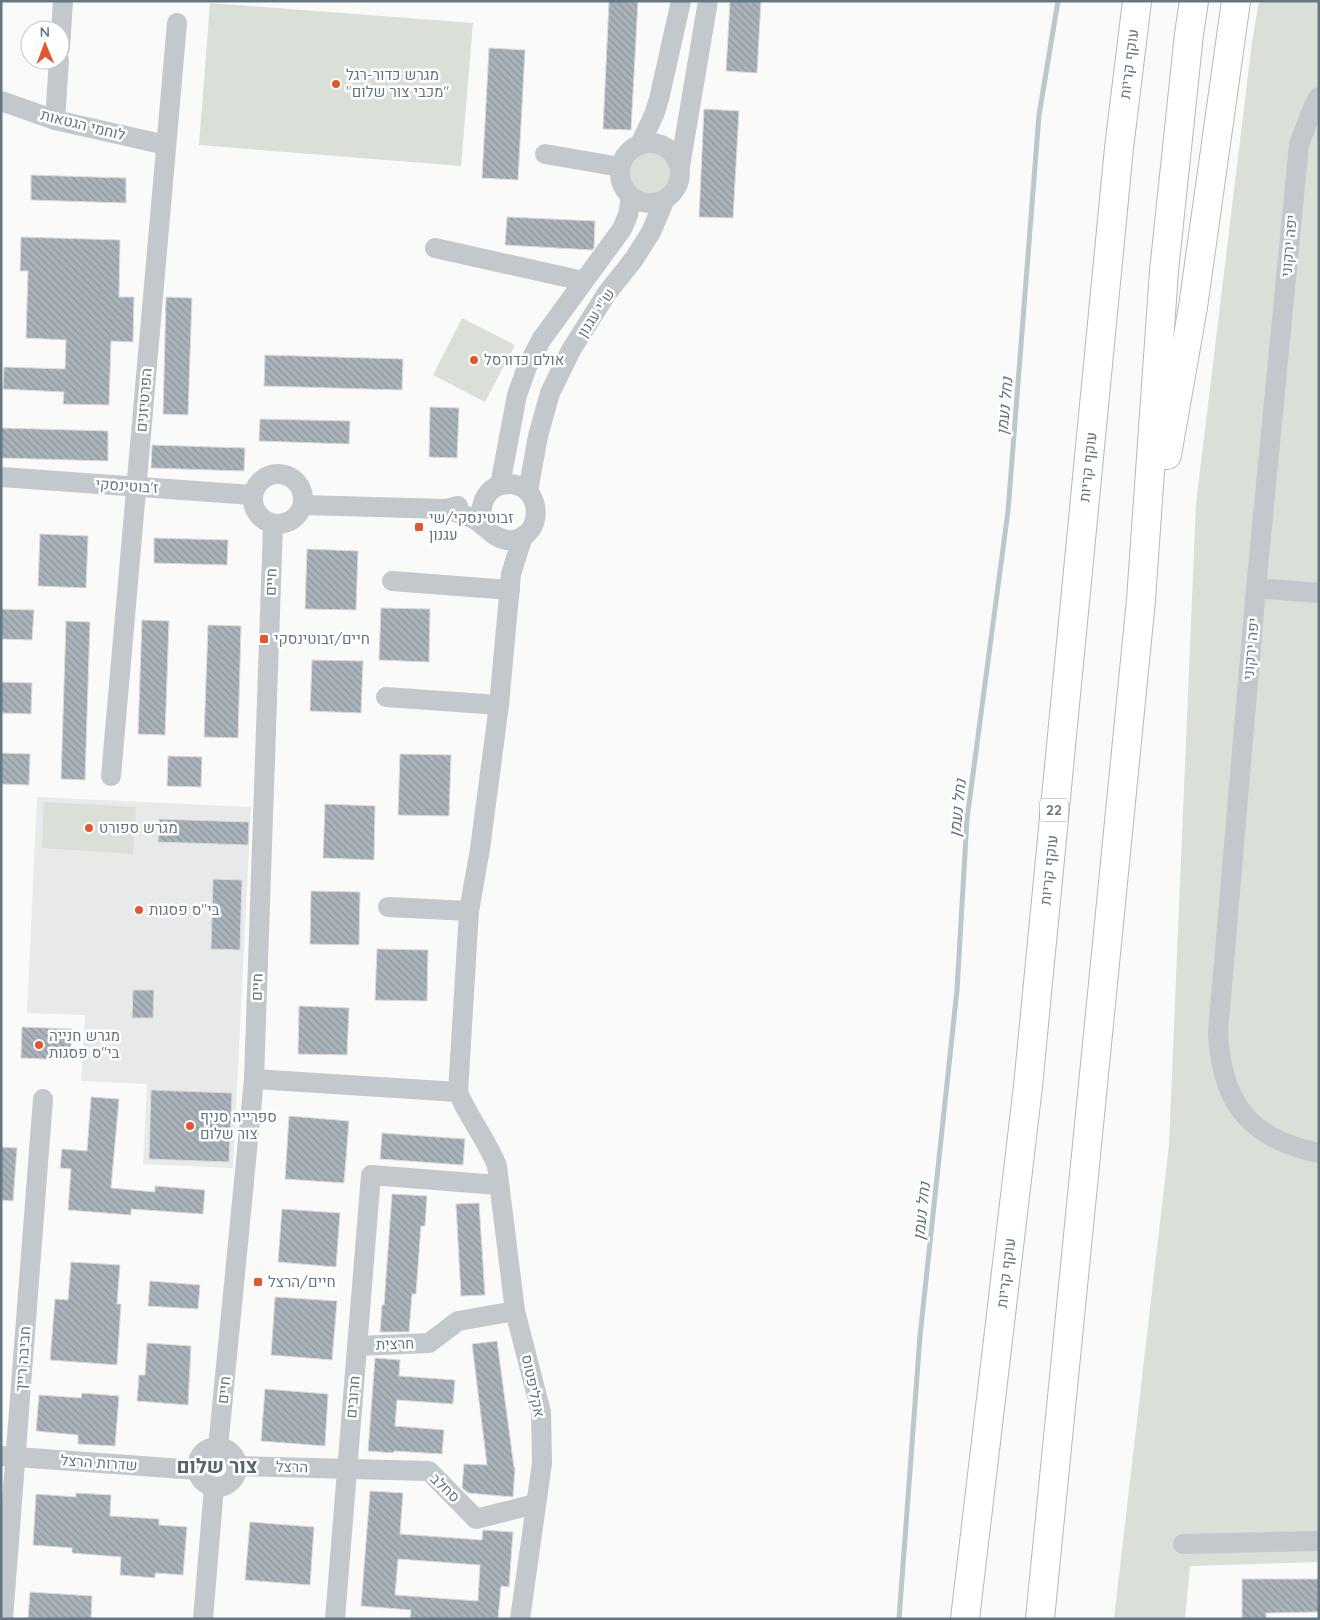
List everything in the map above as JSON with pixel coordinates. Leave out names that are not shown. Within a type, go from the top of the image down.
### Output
[{"type":"highway","name":"עוקף קריות","points":[[965,1619],[1028,1086],[1117,168],[1137,1]]},
{"type":"highway","points":[[1040,1619],[1142,600],[1164,271],[1194,1]]},
{"type":"highway","points":[[1142,600],[1193,306],[1236,1]]},
{"type":"street","points":[[62,20],[63,1]]},
{"type":"street","points":[[640,144],[654,116],[659,99],[681,1]]},
{"type":"street","points":[[680,166],[676,157],[669,149],[660,144],[650,142],[640,144],[630,149],[624,157],[620,167],[621,184],[631,197],[647,203],[655,203],[664,199],[672,194],[678,186],[708,1]]},
{"type":"street","name":"הפרטיזנים","points":[[111,776],[177,23]]},
{"type":"street","points":[[55,120],[58,70]]},
{"type":"street","name":"יפה ירקוני","points":[[1319,97],[1299,144],[1256,588],[1218,1022],[1218,1049],[1231,1094],[1243,1115],[1260,1130],[1276,1140],[1303,1150],[1319,1153]]},
{"type":"street","name":"לוחמי הגטאות","points":[[1,101],[55,120],[166,145]]},
{"type":"street","points":[[545,154],[620,167]]},
{"type":"street","name":"ש\"י עגנון","points":[[492,491],[517,395],[527,367],[541,340],[622,229],[628,215],[631,197]]},
{"type":"street","name":"ש\"י עגנון","points":[[528,491],[538,436],[550,393],[607,293],[634,259],[651,232],[664,199]]},
{"type":"street","points":[[434,248],[583,281]]},
{"type":"street","points":[[278,474],[295,480],[301,487],[304,496],[303,505],[299,514],[292,521],[273,525],[264,521],[257,514],[253,505],[252,495],[261,480],[269,475],[278,474]]},
{"type":"street","name":"ז'בוטינסקי","points":[[1,477],[252,495]]},
{"type":"street","points":[[303,505],[446,509],[469,504],[492,491],[510,484],[528,491],[534,499],[537,508],[536,519],[532,529],[515,540],[506,540],[473,518],[446,509]]},
{"type":"street","points":[[492,491],[481,506],[481,516],[490,531],[511,582]]},
{"type":"street","name":"חיים","points":[[218,1448],[254,1079],[273,525]]},
{"type":"street","points":[[254,1079],[458,1092],[469,911],[480,849],[511,582],[523,536]]},
{"type":"street","points":[[392,581],[511,582]]},
{"type":"street","points":[[1256,588],[1319,593]]},
{"type":"street","points":[[386,697],[498,705]]},
{"type":"street","points":[[388,907],[469,911]]},
{"type":"street","name":"אקליפטוס","points":[[458,1092],[465,1110],[491,1149],[497,1166],[515,1311],[541,1412],[542,1463],[520,1619]]},
{"type":"street","name":"חביבה רייך","points":[[3,1619],[8,1456],[43,1099]]},
{"type":"street","name":"חרובים","points":[[335,1619],[371,1175],[498,1185]]},
{"type":"street","name":"חרצית","points":[[357,1346],[429,1343],[458,1320],[515,1311]]},
{"type":"street","points":[[211,1448],[226,1450],[231,1454],[236,1466],[236,1474],[232,1480],[221,1487],[214,1487],[204,1482],[197,1470],[200,1456],[211,1448]]},
{"type":"street","name":"שדרות הרצל","points":[[8,1456],[197,1470]]},
{"type":"street","name":"הרצל","points":[[236,1466],[347,1468]]},
{"type":"street","name":"סחלב","points":[[347,1468],[429,1471],[476,1519],[535,1504]]},
{"type":"street","points":[[203,1619],[214,1487]]},
{"type":"street","points":[[1183,1544],[1319,1541]]},
{"type":"shaded area","points":[[1259,1],[1319,1],[1319,1562],[1190,1566],[1185,1619],[1114,1619],[1169,1145],[1196,504],[1252,42]]},
{"type":"shaded area","name":"מגרש כדור-רגל \"מכבי צור שלום\"","points":[[210,3],[473,23],[461,166],[199,145]]},
{"type":"shaded area","points":[[649,150],[661,154],[667,160],[671,172],[667,184],[661,190],[649,194],[637,190],[631,184],[627,172],[631,160],[637,154]]},
{"type":"shaded area","name":"אולם כדורסל","points":[[462,318],[515,345],[485,402],[433,375]]},
{"type":"shaded area","name":"בי\"ס פסגות","points":[[37,797],[251,807],[233,1168],[143,1164],[147,1084],[81,1081],[85,1015],[27,1013]]},
{"type":"shaded area","name":"מגרש ספורט","points":[[44,802],[136,807],[133,854],[42,848]]},
{"type":"building","points":[[609,1],[638,1],[631,130],[603,129]]},
{"type":"building","points":[[730,1],[761,1],[757,73],[726,71]]},
{"type":"building","points":[[489,48],[525,50],[518,180],[482,178]]},
{"type":"building","points":[[704,109],[739,111],[733,218],[699,217]]},
{"type":"building","points":[[31,175],[126,178],[126,203],[31,200]]},
{"type":"building","points":[[507,217],[595,221],[594,248],[592,250],[505,245]]},
{"type":"building","points":[[21,237],[120,240],[119,297],[134,297],[133,342],[111,341],[109,405],[63,404],[64,392],[3,389],[4,367],[65,369],[66,340],[26,338],[28,271],[20,271]]},
{"type":"building","points":[[166,297],[192,298],[188,415],[163,414]]},
{"type":"building","points":[[265,355],[403,359],[402,390],[264,386]]},
{"type":"building","points":[[430,407],[459,408],[457,458],[429,457]]},
{"type":"building","points":[[260,419],[350,421],[349,444],[259,441]]},
{"type":"building","points":[[1,428],[108,431],[108,461],[1,458]]},
{"type":"building","points":[[152,445],[245,448],[244,471],[151,468]]},
{"type":"building","points":[[40,534],[88,536],[86,588],[38,586]]},
{"type":"building","points":[[154,538],[228,540],[227,565],[154,563]]},
{"type":"building","points":[[307,549],[358,551],[356,610],[305,609]]},
{"type":"building","points":[[381,608],[430,609],[429,662],[379,660]]},
{"type":"building","points":[[1,609],[34,610],[32,640],[1,639]]},
{"type":"building","points":[[142,620],[169,621],[165,735],[138,734]]},
{"type":"building","points":[[66,621],[90,622],[85,780],[61,779]]},
{"type":"building","points":[[208,625],[241,626],[238,738],[204,737]]},
{"type":"building","points":[[312,660],[363,661],[361,713],[310,711]]},
{"type":"building","points":[[1,682],[32,683],[31,714],[1,713]]},
{"type":"building","points":[[1,753],[30,754],[29,785],[1,784]]},
{"type":"building","points":[[400,754],[451,755],[449,816],[398,815]]},
{"type":"building","points":[[168,756],[202,757],[201,787],[167,786]]},
{"type":"building","points":[[325,804],[375,806],[374,860],[323,858]]},
{"type":"building","points":[[159,819],[249,822],[248,845],[158,842]]},
{"type":"building","points":[[213,879],[242,880],[240,950],[211,949]]},
{"type":"building","points":[[311,891],[360,892],[359,945],[310,944]]},
{"type":"building","points":[[377,949],[428,950],[427,1001],[375,1000]]},
{"type":"building","points":[[133,990],[154,990],[153,1018],[132,1018]]},
{"type":"building","points":[[299,1006],[349,1008],[347,1055],[298,1054]]},
{"type":"building","points":[[22,1027],[72,1029],[70,1060],[21,1058]]},
{"type":"building","name":"ספרייה סניף צור שלום","points":[[151,1090],[232,1093],[229,1162],[149,1159]]},
{"type":"building","points":[[91,1097],[119,1099],[111,1188],[155,1192],[155,1186],[205,1190],[203,1214],[131,1209],[131,1215],[68,1210],[71,1169],[60,1168],[62,1149],[87,1151]]},
{"type":"building","points":[[289,1116],[349,1121],[344,1183],[285,1179]]},
{"type":"building","points":[[382,1133],[465,1139],[463,1165],[380,1159]]},
{"type":"building","points":[[1,1147],[17,1148],[13,1201],[1,1200]]},
{"type":"building","points":[[392,1194],[427,1196],[425,1226],[421,1226],[416,1294],[412,1294],[409,1332],[380,1332],[382,1305],[384,1305]]},
{"type":"building","points":[[479,1203],[485,1295],[461,1296],[456,1204]]},
{"type":"building","points":[[282,1209],[340,1213],[336,1267],[278,1262]]},
{"type":"building","points":[[71,1262],[120,1265],[117,1304],[121,1304],[117,1365],[50,1360],[55,1299],[68,1300]]},
{"type":"building","points":[[150,1281],[200,1285],[198,1309],[148,1306]]},
{"type":"building","points":[[275,1297],[337,1301],[332,1360],[271,1355]]},
{"type":"building","points":[[497,1341],[515,1468],[513,1497],[468,1493],[462,1488],[464,1464],[487,1465],[472,1344]]},
{"type":"building","points":[[147,1343],[191,1346],[188,1405],[137,1401],[139,1375],[145,1375]]},
{"type":"building","points":[[375,1358],[400,1360],[399,1376],[455,1380],[453,1404],[397,1400],[395,1426],[444,1430],[442,1454],[368,1451]]},
{"type":"building","points":[[265,1389],[328,1394],[325,1446],[261,1441]]},
{"type":"building","points":[[82,1393],[119,1396],[115,1446],[78,1444],[78,1435],[36,1431],[39,1395],[81,1398]]},
{"type":"building","points":[[370,1491],[403,1493],[400,1534],[482,1540],[483,1530],[513,1532],[509,1587],[501,1586],[498,1619],[410,1619],[411,1610],[361,1606]],"holes":[[[398,1559],[480,1565],[478,1601],[395,1595]]]},
{"type":"building","points":[[76,1493],[111,1495],[110,1516],[159,1519],[159,1525],[187,1527],[183,1575],[155,1573],[155,1578],[120,1575],[121,1557],[72,1553],[72,1548],[33,1545],[36,1494],[76,1497]]},
{"type":"building","points":[[250,1522],[314,1527],[310,1585],[245,1580]]},
{"type":"building","points":[[1242,1579],[1319,1579],[1319,1612],[1266,1613],[1266,1619],[1242,1619]]},
{"type":"building","points":[[30,1592],[92,1596],[91,1619],[28,1619]]},
{"type":"waterway","name":"נחל נעמן","points":[[899,1619],[920,1336],[957,990],[967,819],[1008,511],[1039,115],[1058,1]]},
{"type":"place","name":"מגרש כדור-רגל \"מכבי צור שלום\"","points":[[336,84]]},
{"type":"place","name":"אולם כדורסל","points":[[474,360]]},
{"type":"place","name":"זבוטינסקי/שי עגנון","points":[[419,527]]},
{"type":"place","name":"חיים/זבוטינסקי","points":[[264,639]]},
{"type":"place","name":"מגרש ספורט","points":[[89,828]]},
{"type":"place","name":"בי\"ס פסגות","points":[[139,910]]},
{"type":"place","name":"מגרש חנייה בי\"ס פסגות","points":[[39,1045]]},
{"type":"place","name":"ספרייה סניף צור שלום","points":[[190,1126]]},
{"type":"place","name":"חיים/הרצל","points":[[258,1282]]},
{"type":"district","name":"צור שלום","points":[[217,1466]]}]
